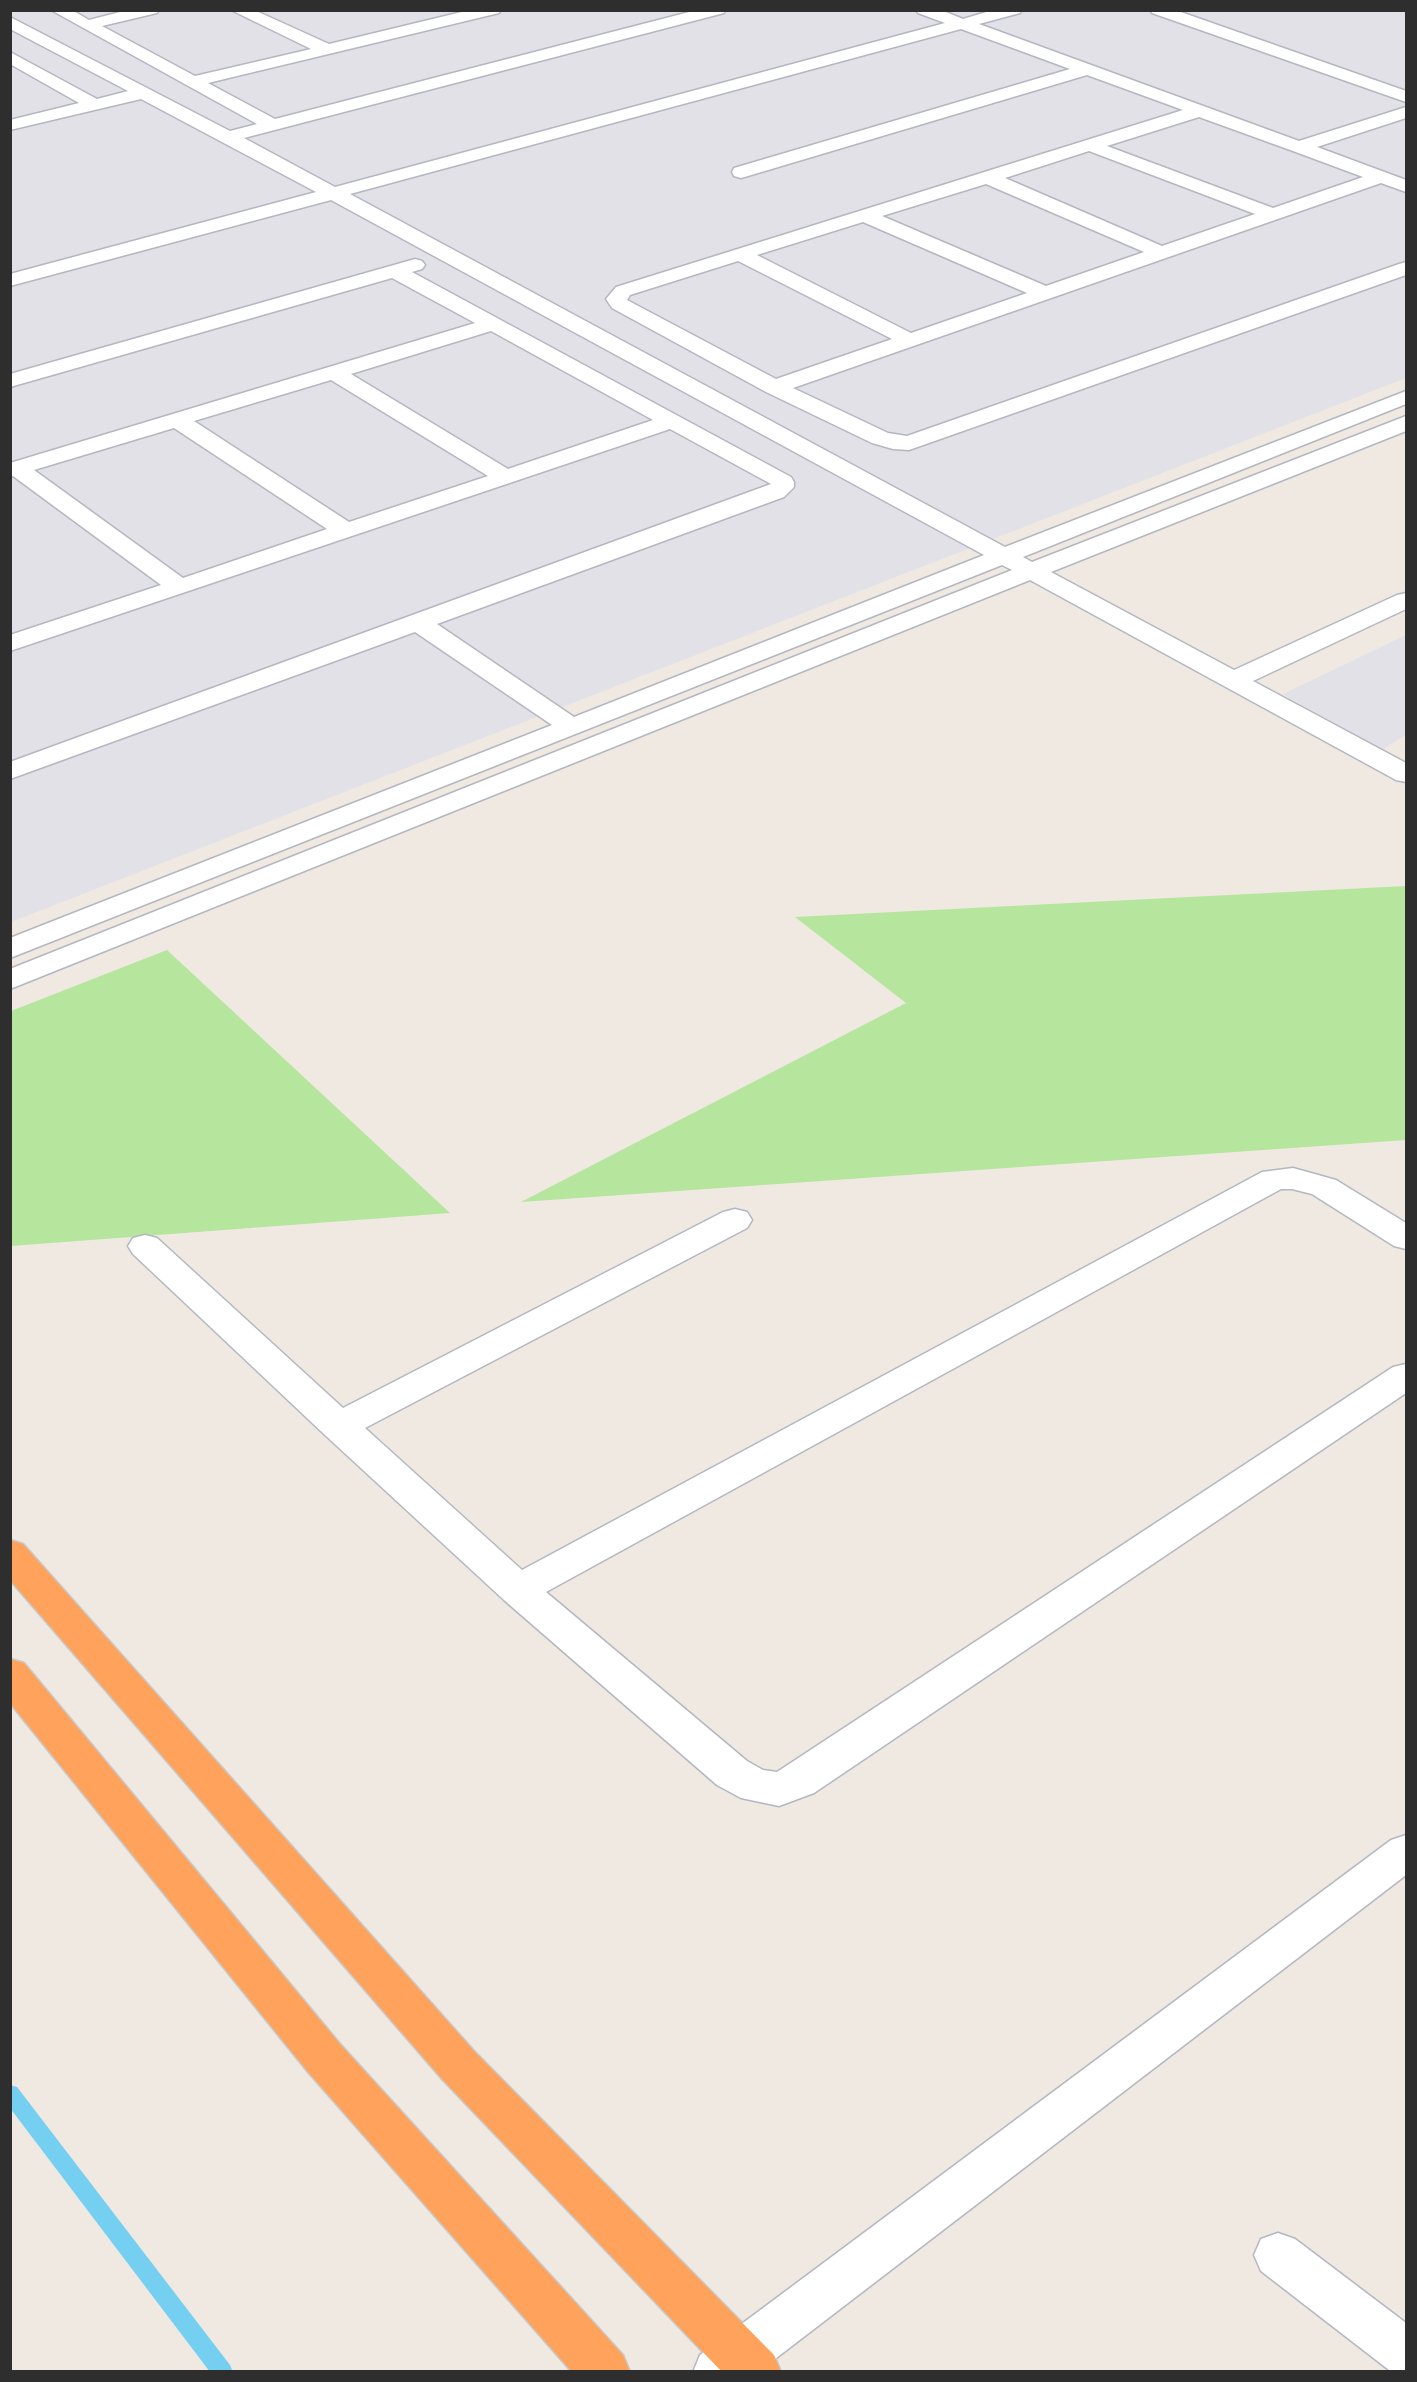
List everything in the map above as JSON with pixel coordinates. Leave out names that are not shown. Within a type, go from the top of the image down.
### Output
[{"type":"highway","points":[[10,1554],[458,2065],[738,2366]]},
{"type":"highway","points":[[10,1674],[324,2058],[604,2372]]},
{"type":"street","points":[[59,10],[274,126]]},
{"type":"street","points":[[87,25],[151,10]]},
{"type":"street","points":[[239,10],[328,50]]},
{"type":"street","points":[[192,82],[493,10]]},
{"type":"street","points":[[228,137],[718,10]]},
{"type":"street","points":[[924,10],[1407,186]]},
{"type":"street","points":[[10,280],[1014,10]]},
{"type":"street","points":[[1158,10],[1407,97]]},
{"type":"street","points":[[1187,10],[1407,86]]},
{"type":"street","points":[[414,15],[435,24]]},
{"type":"street","points":[[10,22],[333,193],[1234,680],[1401,765]]},
{"type":"street","points":[[10,57],[94,104]]},
{"type":"street","points":[[741,172],[1086,70]]},
{"type":"street","points":[[10,125],[143,93]]},
{"type":"street","points":[[1199,111],[622,291],[616,299],[619,304],[774,387],[880,438],[909,443],[1407,268]]},
{"type":"street","points":[[1299,147],[1407,112]]},
{"type":"street","points":[[1089,146],[1272,214]]},
{"type":"street","points":[[987,177],[1162,253]]},
{"type":"street","points":[[774,387],[1381,177]]},
{"type":"street","points":[[865,216],[1045,293]]},
{"type":"street","points":[[741,255],[910,340]]},
{"type":"street","points":[[10,381],[449,256]]},
{"type":"street","points":[[10,771],[765,496],[782,487],[783,482],[779,479],[395,271]]},
{"type":"street","points":[[14,469],[493,324]]},
{"type":"street","points":[[333,372],[506,477]]},
{"type":"street","points":[[10,950],[1407,397]]},
{"type":"street","points":[[177,420],[346,531]]},
{"type":"street","points":[[10,644],[672,421]]},
{"type":"street","points":[[10,980],[1407,423]]},
{"type":"street","points":[[14,469],[180,587]]},
{"type":"street","points":[[1234,680],[1407,600]]},
{"type":"street","points":[[417,622],[572,727]]},
{"type":"street","points":[[518,1590],[1274,1179],[1293,1178],[1324,1187],[1407,1238]]},
{"type":"street","points":[[338,1426],[735,1220]]},
{"type":"street","points":[[145,1246],[518,1590],[732,1773],[756,1786],[779,1789],[799,1781],[1407,1376]]},
{"type":"street","points":[[738,2366],[1407,1852]]},
{"type":"street","points":[[1278,2255],[1407,2354]]},
{"type":"shaded area","points":[[11,11],[1406,11],[1406,378],[11,922]]},
{"type":"shaded area","points":[[1406,635],[1406,735],[1380,751],[1283,694]]},
{"type":"green space","points":[[1406,886],[1406,1140],[521,1202],[906,1003],[795,917]]},
{"type":"green space","points":[[167,950],[450,1213],[11,1246],[11,1011]]},
{"type":"waterway","points":[[10,2093],[223,2372]]}]
